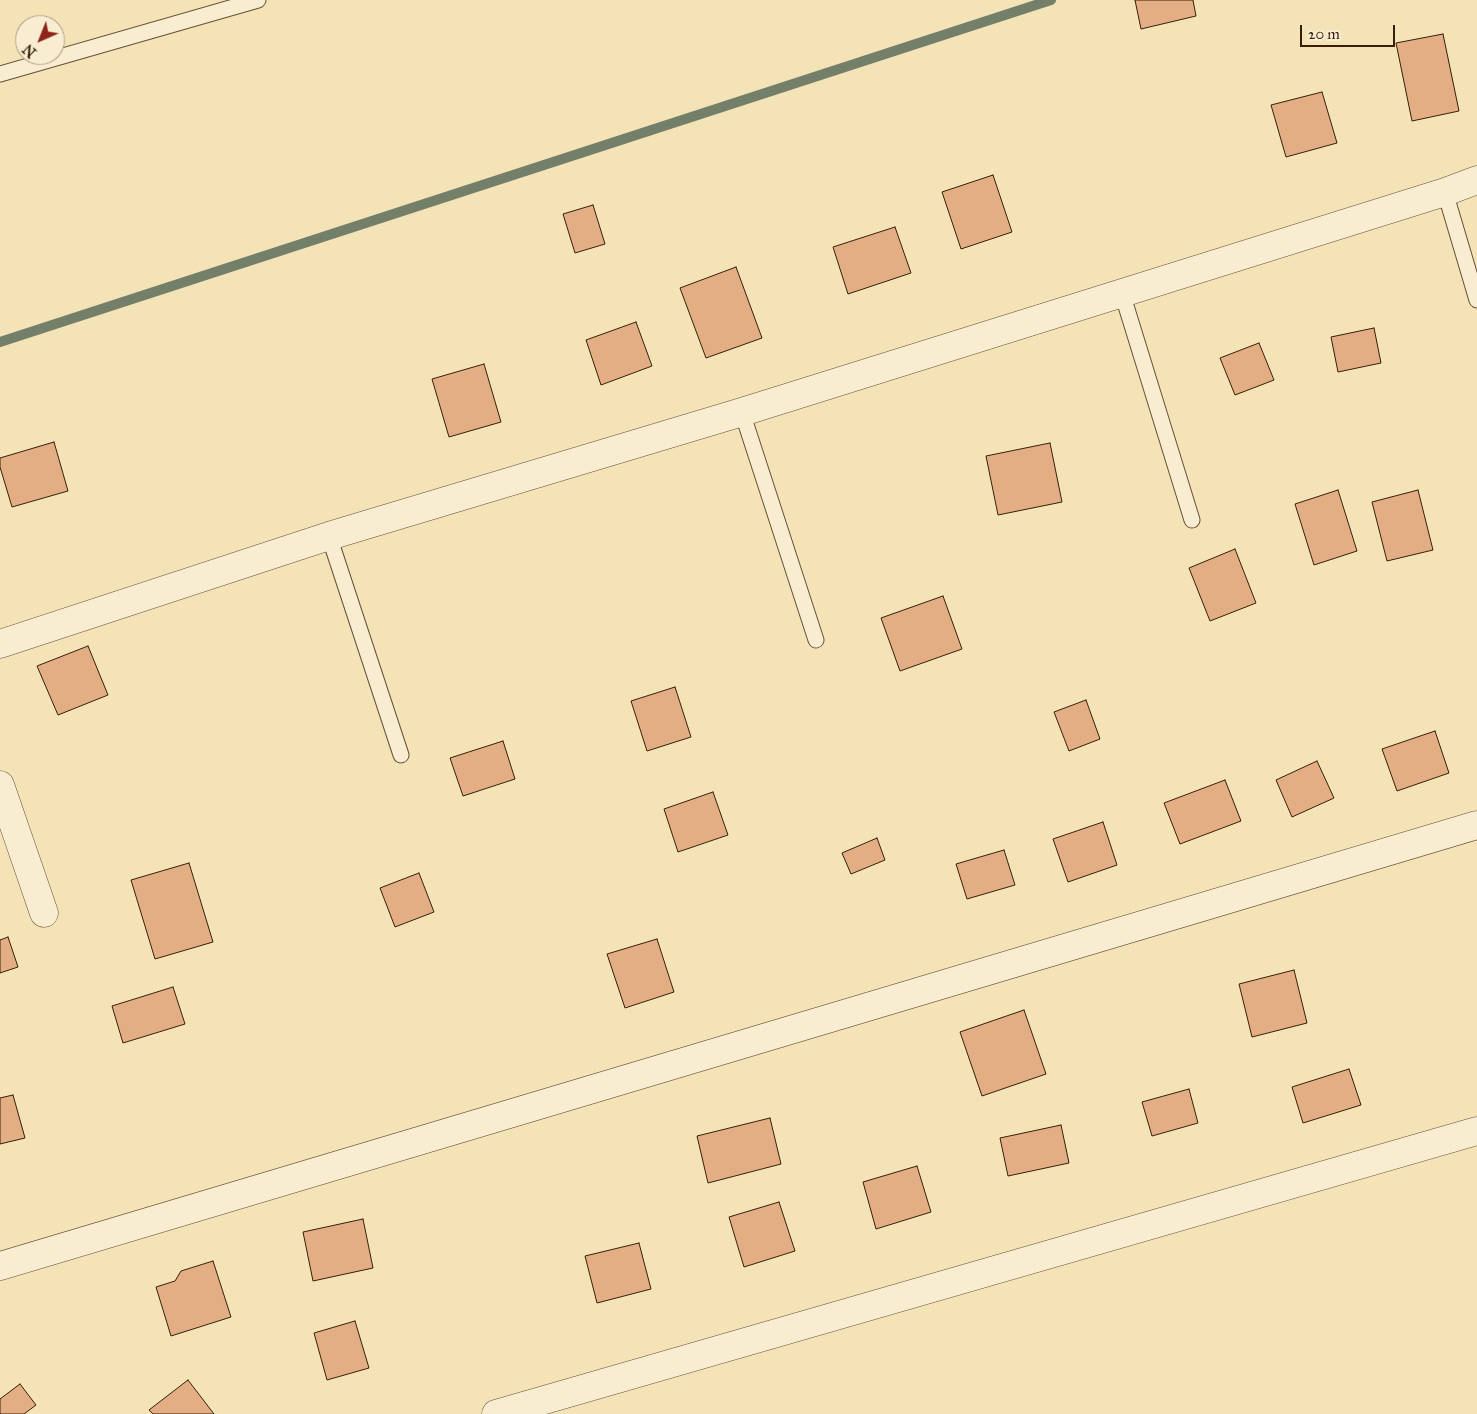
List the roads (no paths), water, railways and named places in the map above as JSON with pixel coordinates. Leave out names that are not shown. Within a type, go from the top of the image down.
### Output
[{"type":"street","points":[[0,644],[329,536],[742,412],[1445,192],[1477,180]]},
{"type":"street","points":[[0,785],[44,913]]},
{"type":"street","points":[[0,1266],[1477,825]]},
{"type":"street","points":[[496,1414],[1477,1131]]},
{"type":"lane","points":[[0,74],[258,0]]},
{"type":"lane","points":[[1445,192],[1477,300]]},
{"type":"lane","points":[[1122,293],[1192,520]]},
{"type":"lane","points":[[742,412],[816,640]]},
{"type":"lane","points":[[329,536],[401,755]]},
{"type":"waterway","points":[[0,342],[1051,0]]}]
